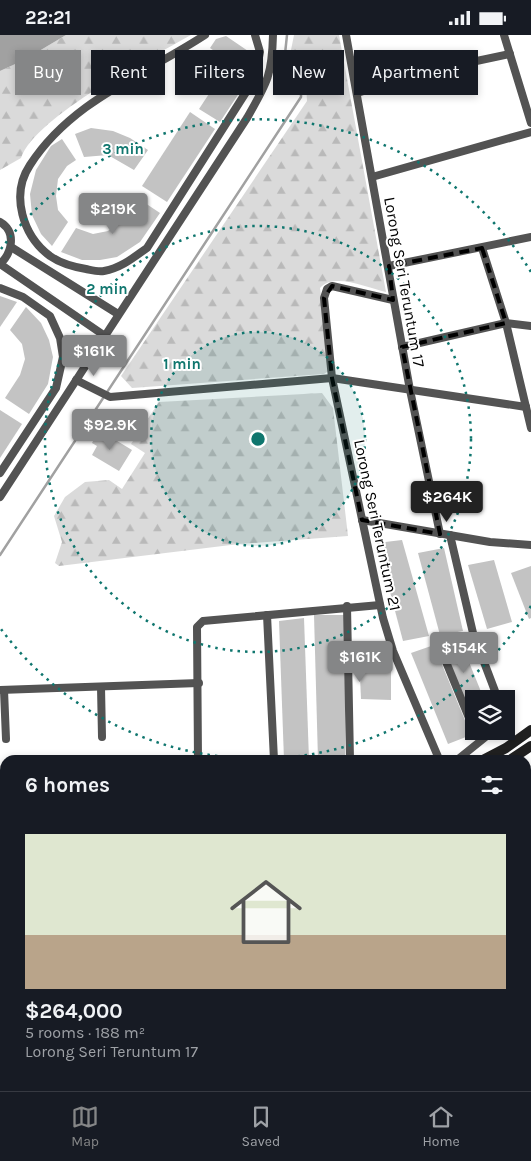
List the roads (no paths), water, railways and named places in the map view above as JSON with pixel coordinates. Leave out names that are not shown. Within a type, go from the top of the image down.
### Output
[{"type":"main road","points":[[493,755],[531,730]]},
{"type":"main road","points":[[518,755],[531,746]]},
{"type":"street","points":[[205,35],[83,108],[51,138],[28,166],[20,191],[22,217],[34,241],[51,257],[73,266],[102,272],[121,267],[147,248],[255,78],[260,52],[255,35]]},
{"type":"street","points":[[0,497],[247,119],[268,82],[272,66],[273,35]]},
{"type":"street","name":"Lorong Seri Teruntum 17","points":[[346,35],[354,77]]},
{"type":"street","points":[[504,35],[531,123]]},
{"type":"street","points":[[478,61],[510,54]]},
{"type":"street","name":"Lorong Seri Teruntum 17","points":[[357,95],[410,390],[440,534]]},
{"type":"street","points":[[372,177],[531,132]]},
{"type":"street","points":[[0,222],[10,235],[11,247],[7,257],[0,264],[105,336]]},
{"type":"street","points":[[388,266],[531,237]]},
{"type":"street","points":[[11,247],[118,314]]},
{"type":"street","points":[[482,248],[506,323],[531,428]]},
{"type":"street","points":[[64,280],[73,266]]},
{"type":"street","name":"Lorong Seri Teruntum 21","points":[[394,300],[332,286],[327,289],[324,298],[332,378],[380,605],[393,651],[438,755]]},
{"type":"street","points":[[0,288],[23,297],[50,316],[60,338],[63,357],[56,388],[0,473]]},
{"type":"street","points":[[50,316],[59,304]]},
{"type":"street","points":[[402,347],[506,323],[531,326]]},
{"type":"street","points":[[76,380],[110,397],[332,378],[526,407]]},
{"type":"street","points":[[362,520],[440,534],[530,546]]},
{"type":"street","points":[[450,535],[474,633],[495,690]]},
{"type":"street","points":[[198,755],[199,683],[197,627],[203,621],[347,606],[380,605]]},
{"type":"street","points":[[347,606],[350,755]]},
{"type":"street","points":[[267,615],[274,755]]},
{"type":"street","points":[[437,640],[465,709]]},
{"type":"street","points":[[6,739],[2,690],[199,683]]},
{"type":"street","points":[[101,687],[102,737]]},
{"type":"street","points":[[463,755],[482,740]]},
{"type":"waterway","points":[[0,555],[301,97],[301,89],[285,86],[282,82],[287,35]]}]
